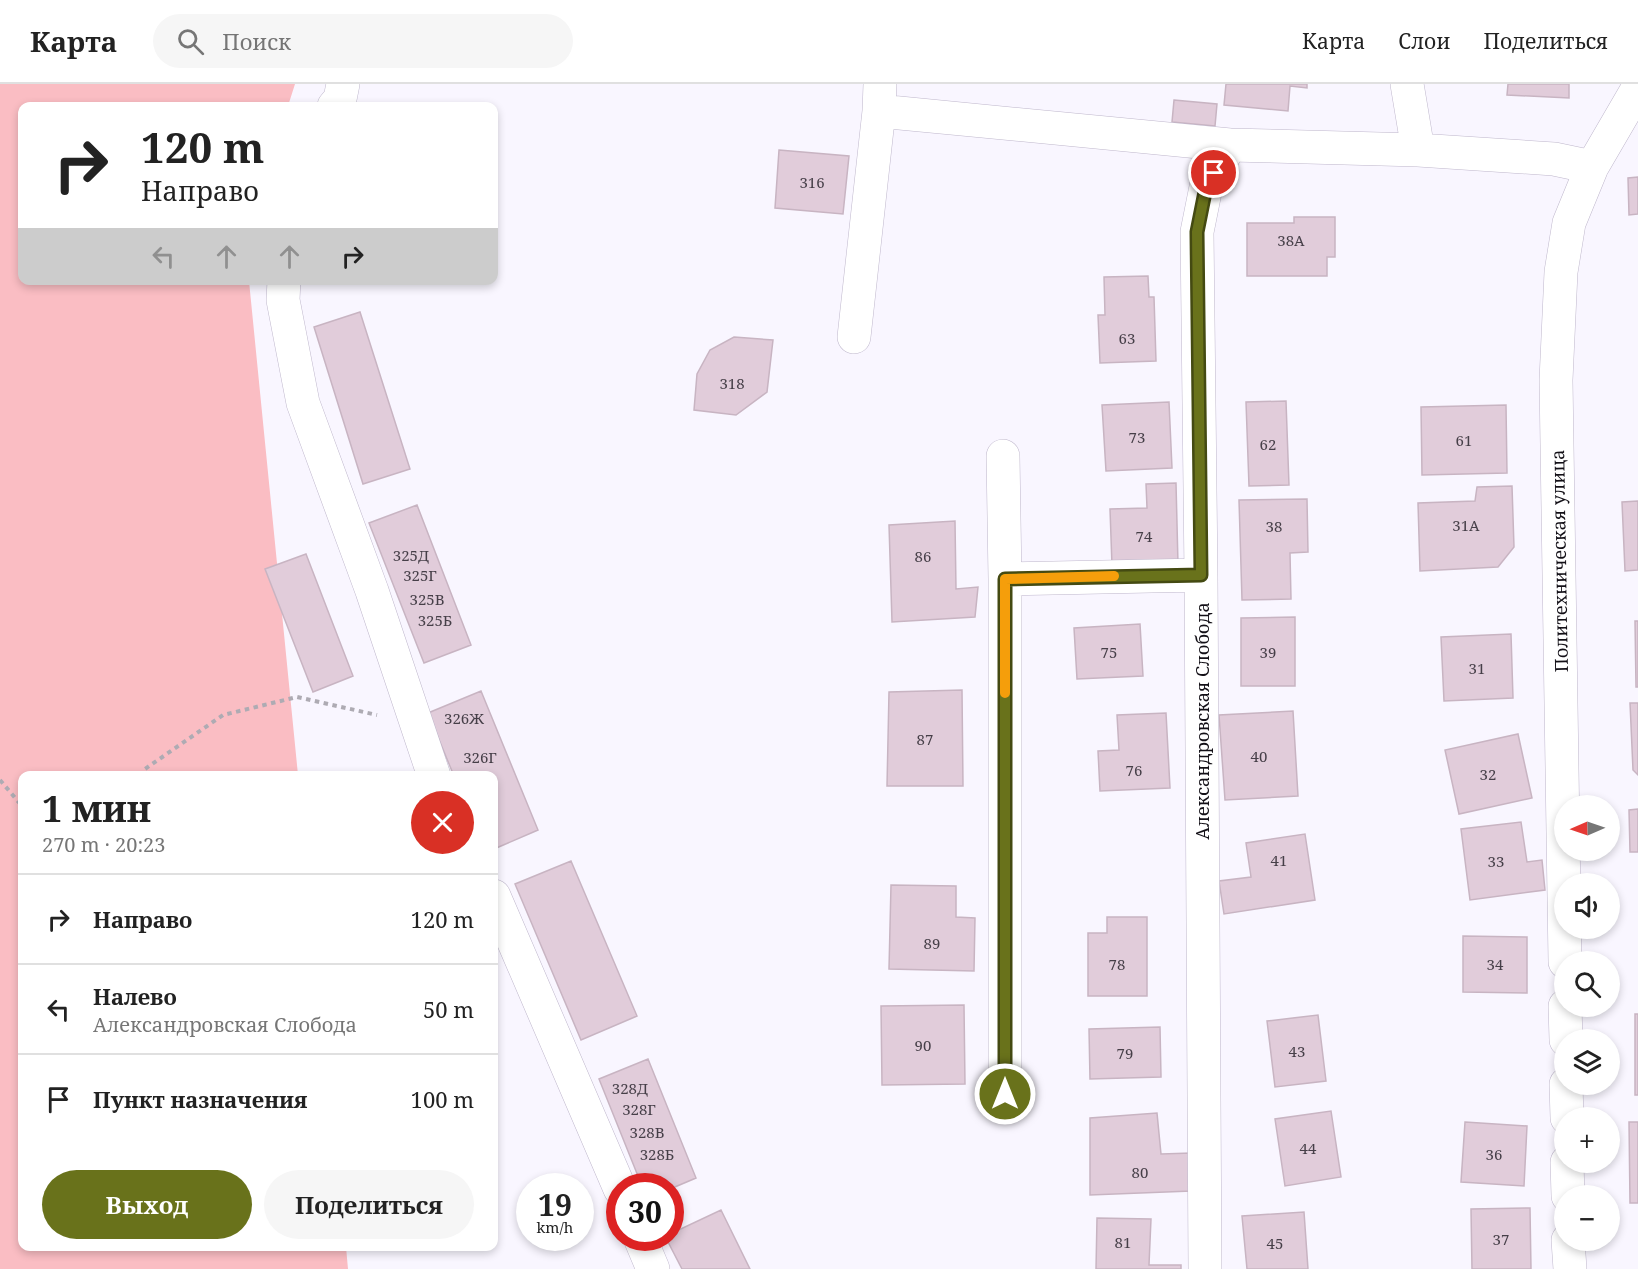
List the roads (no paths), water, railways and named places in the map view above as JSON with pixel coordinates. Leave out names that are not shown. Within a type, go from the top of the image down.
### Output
[{"type":"street","points":[[337,102],[343,84]]},
{"type":"street","points":[[1407,84],[1418,150]]},
{"type":"street","name":"Политехническая улица","points":[[1565,951],[1556,380],[1561,272],[1569,223],[1592,167],[1638,88]]},
{"type":"street","points":[[854,337],[879,98],[1230,145],[1418,150],[1554,159],[1592,167]]},
{"type":"street","name":"Александровская Слобода","points":[[1205,1269],[1197,232],[1206,187],[1230,145]]},
{"type":"street","points":[[284,285],[283,300],[303,403],[372,591],[432,771]]},
{"type":"street","points":[[1004,456],[1005,1094]]},
{"type":"street","points":[[1005,579],[1201,575]]},
{"type":"street","points":[[498,905],[613,1173]]},
{"type":"street","points":[[645,1251],[653,1269]]},
{"type":"street","points":[[1569,1251],[1570,1269]]}]
